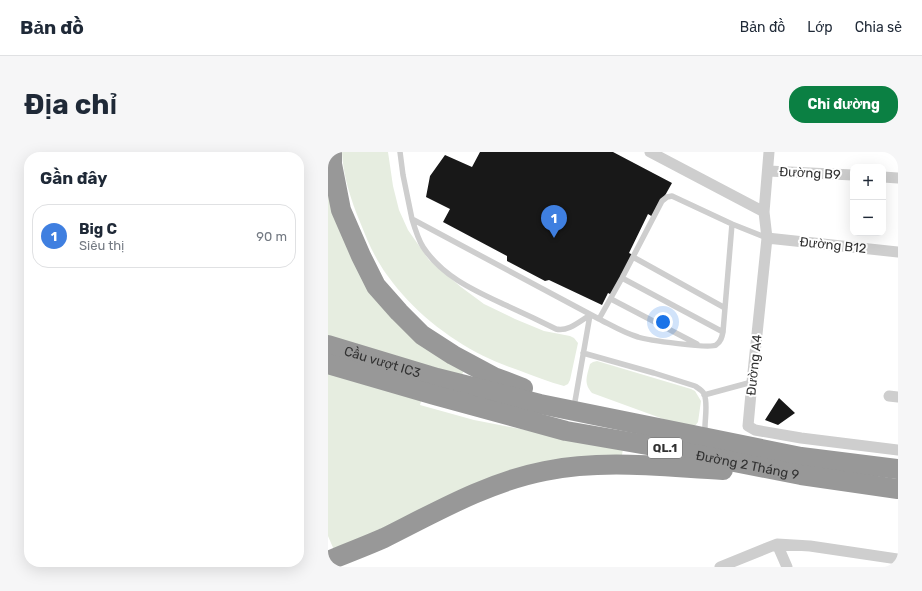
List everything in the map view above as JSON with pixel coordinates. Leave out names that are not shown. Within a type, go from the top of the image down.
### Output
[{"type":"highway","points":[[332,152],[332,164],[341,210]]},
{"type":"highway","points":[[328,173],[341,210],[376,286],[398,312],[422,335],[453,355],[494,377],[574,407],[655,427]]},
{"type":"highway","name":"Cầu vượt IC3","points":[[328,345],[436,386]]},
{"type":"highway","name":"Cầu vượt IC3","points":[[328,364],[436,386]]},
{"type":"highway","name":"Đường 2 Tháng 9","points":[[436,386],[540,404],[801,458],[898,469]]},
{"type":"highway","name":"Đường 2 Tháng 9","points":[[436,386],[566,430],[801,475],[898,489]]},
{"type":"highway","points":[[328,560],[382,539],[466,497],[510,480],[546,470],[586,465],[623,464],[801,475]]},
{"type":"highway","points":[[349,567],[354,560],[382,539]]},
{"type":"street","points":[[650,152],[764,212]]},
{"type":"street","name":"Đường A4","points":[[769,152],[764,212],[767,238],[748,426],[755,430],[801,438],[898,450]]},
{"type":"street","name":"Đường B9","points":[[768,171],[850,175]]},
{"type":"street","points":[[886,177],[898,178]]},
{"type":"street","name":"Đường B12","points":[[767,238],[898,252]]},
{"type":"street","points":[[777,544],[787,567]]},
{"type":"street","points":[[720,567],[777,544],[810,546],[898,558]]},
{"type":"lane","points":[[400,152],[412,219],[418,239],[424,249],[453,278],[470,289],[556,329],[565,329],[590,315]]},
{"type":"lane","points":[[599,319],[662,201],[666,197],[672,196],[732,224],[767,238]]},
{"type":"lane","points":[[412,219],[628,334],[639,338],[713,347],[721,341],[723,332],[732,224]]},
{"type":"lane","points":[[633,257],[725,308]]},
{"type":"lane","points":[[622,278],[723,332]]},
{"type":"lane","points":[[610,299],[700,346]]},
{"type":"lane","points":[[574,407],[590,315]]},
{"type":"lane","points":[[583,353],[695,386],[704,394],[706,401],[705,427]]},
{"type":"lane","points":[[704,394],[752,382]]},
{"type":"shaded area","points":[[342,152],[388,152],[393,186],[399,210],[408,230],[429,260],[461,287],[484,304],[515,319],[544,331],[574,338],[578,343],[568,384],[564,386],[547,381],[476,352],[437,327],[403,295],[385,272],[369,244],[348,188]]},
{"type":"shaded area","points":[[328,194],[348,248],[465,368],[461,377],[431,366],[420,405],[474,420],[623,449],[622,455],[545,468],[334,550],[328,536]]},
{"type":"shaded area","points":[[597,361],[695,391],[701,401],[698,422],[694,427],[688,428],[592,393],[587,386],[587,376],[590,364]]},
{"type":"building","points":[[480,152],[613,152],[672,183],[653,217],[648,214],[629,253],[633,255],[612,295],[608,293],[602,305],[549,280],[545,281],[507,261],[507,256],[443,222],[450,209],[426,197],[430,176],[445,155],[472,167]]},
{"type":"building","points":[[779,398],[795,413],[778,425],[765,420]]},
{"type":"place","name":"Big C","points":[[554,238]]}]
